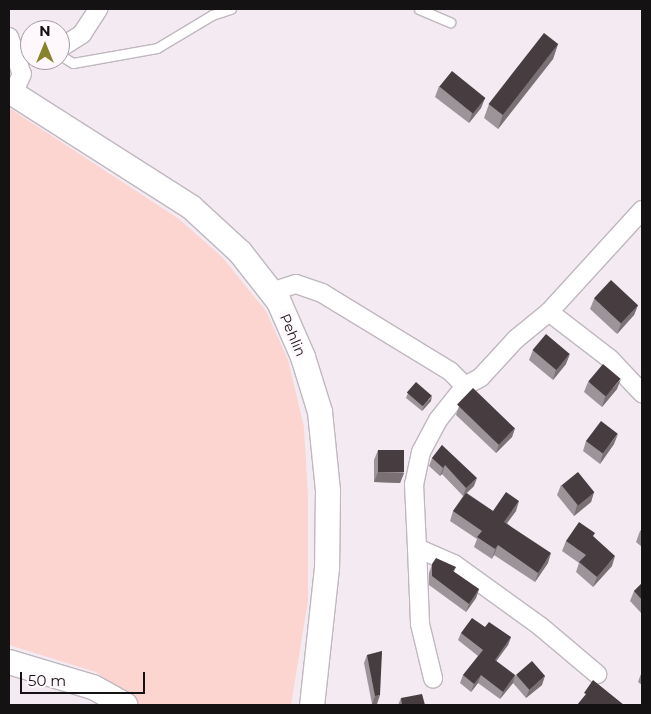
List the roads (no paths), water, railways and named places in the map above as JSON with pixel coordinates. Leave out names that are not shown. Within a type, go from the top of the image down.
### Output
[{"type":"main road","name":"Pehlin","points":[[11,92],[191,207],[240,252],[279,302],[303,357],[320,412],[328,491],[327,568],[312,705]]},
{"type":"main road","points":[[9,662],[93,687],[125,705]]},
{"type":"street","points":[[70,42],[82,34],[98,9]]},
{"type":"street","name":"Pehlin","points":[[9,37],[20,54]]},
{"type":"street","name":"Pehlin","points":[[11,92],[23,70]]},
{"type":"street","points":[[433,678],[420,624],[414,484],[421,452],[438,420],[465,386],[482,377],[516,339],[549,312],[642,210]]},
{"type":"street","points":[[271,292],[296,284],[322,292],[450,371],[465,386]]},
{"type":"street","points":[[549,312],[610,359],[642,393]]},
{"type":"street","points":[[417,548],[454,564],[540,626],[597,674]]},
{"type":"lane","points":[[70,61],[73,63],[157,48],[212,15],[231,9]]},
{"type":"lane","points":[[419,9],[450,22]]}]
